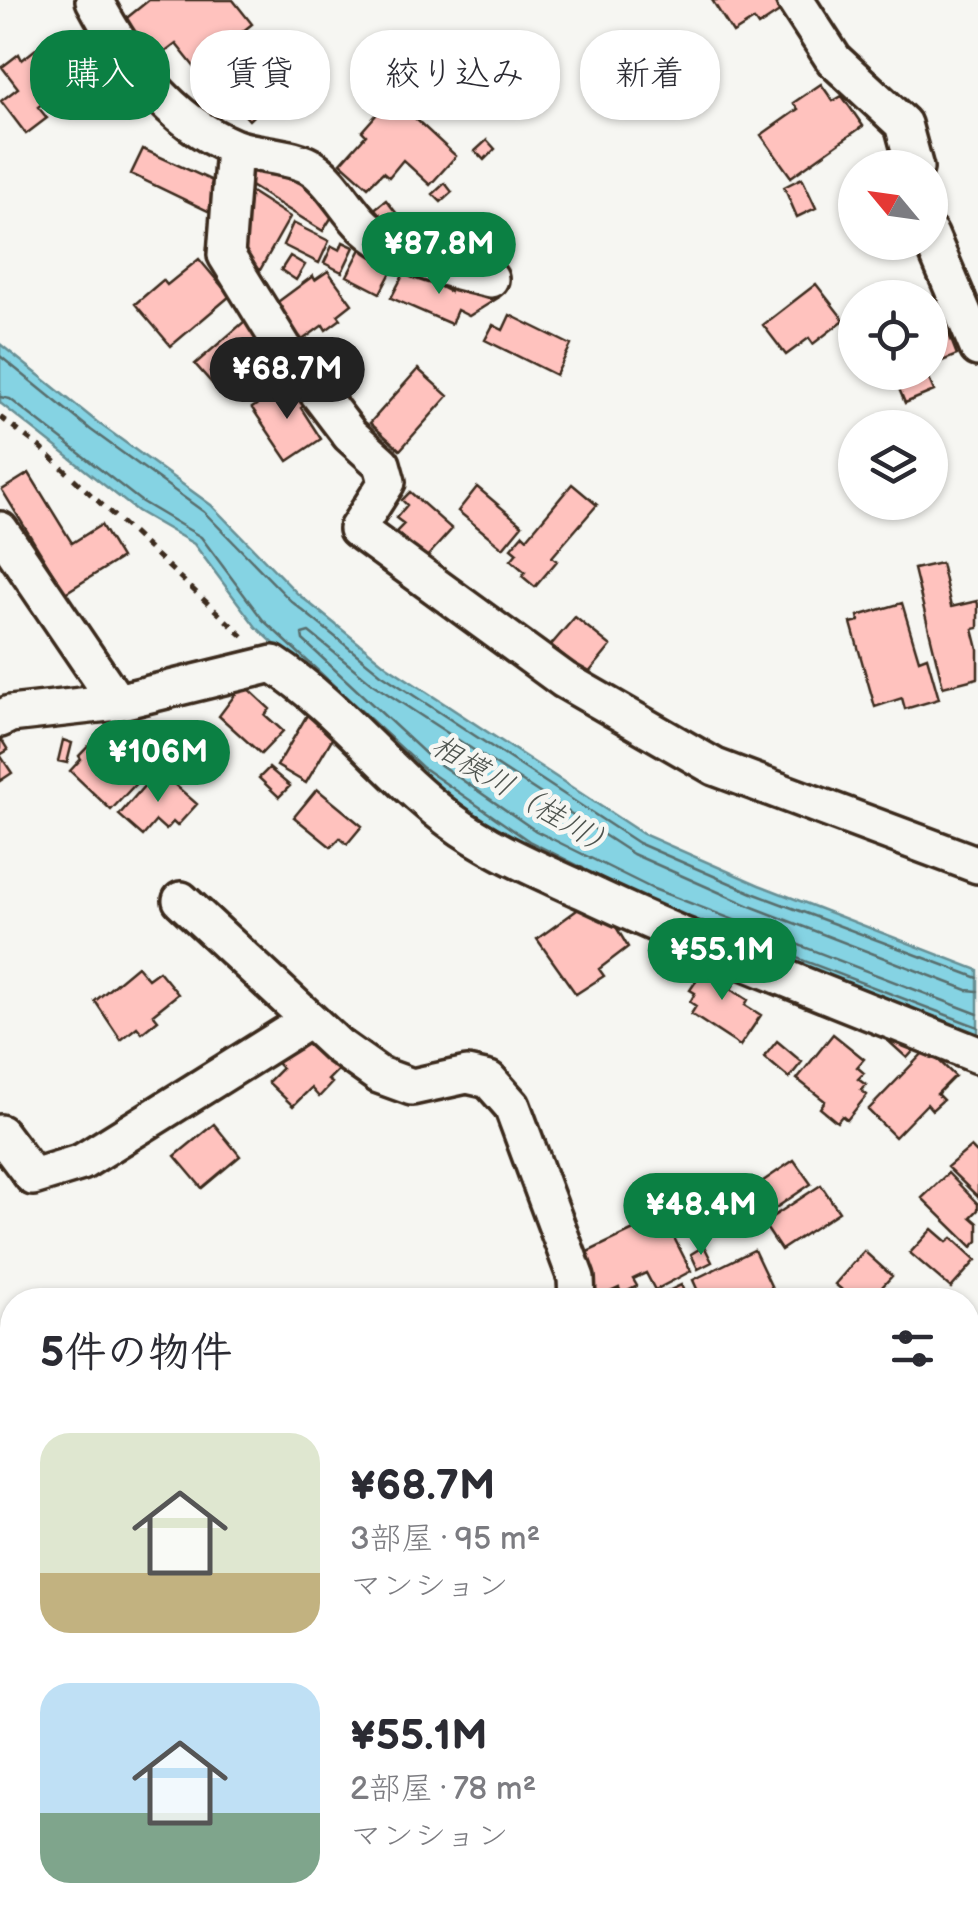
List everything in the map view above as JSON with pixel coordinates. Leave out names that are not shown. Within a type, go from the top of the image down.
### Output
[{"type":"street","points":[[94,0],[120,48],[180,117],[234,148],[312,167],[365,227],[404,254],[432,266],[490,279]]},
{"type":"street","points":[[794,0],[834,60],[903,124],[911,150]]},
{"type":"street","points":[[234,148],[226,256],[282,347],[350,436],[382,464],[387,482],[357,528],[564,680],[715,766],[978,865]]},
{"type":"street","points":[[941,260],[978,348]]},
{"type":"street","points":[[0,530],[116,702]]},
{"type":"street","points":[[0,719],[10,714],[116,702],[273,664],[305,685],[359,741],[450,821],[499,850],[662,928],[978,1055]]},
{"type":"street","points":[[181,900],[338,1046],[379,1076],[412,1087],[467,1075],[489,1080],[512,1106],[576,1288]]},
{"type":"street","points":[[0,1133],[33,1177],[82,1162],[310,1020]]},
{"type":"path","points":[[0,417],[40,448],[273,664]]},
{"type":"water","name":"相模川（桂川）","points":[[0,344],[97,422],[211,505],[298,594],[387,666],[643,834],[759,885],[978,970],[978,1038],[838,985],[524,850],[416,775],[256,627],[194,544],[137,511],[0,403]]},
{"type":"building","points":[[149,0],[233,0],[252,24],[245,30],[190,30],[190,62],[176,44],[170,49],[170,30],[130,30],[123,21]]},
{"type":"building","points":[[712,0],[774,0],[781,11],[758,26],[754,20],[733,33]]},
{"type":"building","points":[[19,54],[22,60],[30,54],[30,120],[44,120],[26,134],[1,101],[18,88],[2,67]]},
{"type":"building","points":[[821,84],[833,101],[842,96],[863,126],[791,177],[761,135],[798,109],[793,103]]},
{"type":"building","points":[[372,120],[417,120],[456,156],[430,185],[403,160],[389,177],[383,172],[368,187],[341,163],[366,135],[362,131]]},
{"type":"building","points":[[487,140],[495,149],[484,160],[475,151]]},
{"type":"building","points":[[143,149],[213,181],[211,185],[219,189],[214,214],[131,174]]},
{"type":"building","points":[[253,162],[280,165],[338,207],[323,231],[241,180]]},
{"type":"building","points":[[802,178],[816,208],[797,217],[784,187]]},
{"type":"building","points":[[445,183],[452,192],[441,202],[433,194]]},
{"type":"building","points":[[251,192],[290,217],[260,270],[238,259],[238,214]]},
{"type":"building","points":[[386,200],[409,229],[394,241],[368,214]]},
{"type":"building","points":[[293,223],[329,241],[319,263],[283,245]]},
{"type":"building","points":[[343,242],[354,247],[342,272],[324,263],[332,246],[340,250]]},
{"type":"building","points":[[364,243],[397,261],[380,293],[347,276]]},
{"type":"building","points":[[290,256],[305,265],[296,280],[281,270]]},
{"type":"building","points":[[199,259],[230,296],[171,346],[135,304],[163,280],[167,285]]},
{"type":"building","points":[[409,264],[420,276],[450,292],[456,280],[498,298],[469,316],[457,310],[451,324],[391,298]]},
{"type":"building","points":[[328,271],[352,304],[326,330],[323,325],[301,341],[275,304],[313,276],[315,280]]},
{"type":"building","points":[[816,284],[838,312],[838,325],[813,344],[809,338],[786,355],[763,325]]},
{"type":"building","points":[[510,315],[571,345],[556,375],[485,340],[493,325],[503,330]]},
{"type":"building","points":[[245,321],[270,351],[232,383],[238,390],[226,399],[195,364]]},
{"type":"building","points":[[948,332],[957,355],[948,359]]},
{"type":"building","points":[[418,369],[448,396],[400,450],[370,423]]},
{"type":"building","points":[[289,382],[321,439],[288,461],[252,408]]},
{"type":"building","points":[[900,390],[934,390],[934,391],[905,403]]},
{"type":"building","points":[[29,473],[72,543],[101,525],[121,558],[65,593],[2,490]]},
{"type":"building","points":[[572,484],[597,505],[552,557],[557,561],[535,587],[511,560],[517,553],[511,548],[523,534],[527,538]]},
{"type":"building","points":[[477,487],[522,525],[503,548],[458,511]]},
{"type":"building","points":[[410,492],[452,529],[425,559],[396,532],[404,524],[396,518],[407,505],[402,500]]},
{"type":"building","points":[[941,563],[951,607],[977,601],[978,604],[978,628],[973,629],[978,678],[943,687],[914,569]]},
{"type":"building","points":[[902,603],[919,660],[927,657],[939,699],[905,709],[902,698],[875,707],[851,623],[859,621],[858,616]]},
{"type":"building","points":[[575,617],[611,646],[587,675],[551,645]]},
{"type":"building","points":[[243,684],[270,709],[265,715],[283,731],[261,754],[219,716]]},
{"type":"building","points":[[307,715],[336,732],[306,783],[277,766]]},
{"type":"building","points":[[102,732],[115,743],[118,739],[139,759],[133,765],[143,776],[111,810],[70,771]]},
{"type":"building","points":[[0,737],[8,750],[0,755]]},
{"type":"building","points":[[63,740],[72,743],[67,763],[58,761]]},
{"type":"building","points":[[0,755],[12,773],[0,781]]},
{"type":"building","points":[[269,768],[290,786],[279,797],[259,778]]},
{"type":"building","points":[[158,770],[197,804],[177,826],[173,822],[166,830],[156,821],[143,836],[119,815]]},
{"type":"building","points":[[317,789],[362,826],[347,844],[340,838],[331,847],[294,817]]},
{"type":"building","points":[[584,905],[612,920],[628,947],[599,969],[604,976],[576,994],[537,939]]},
{"type":"building","points":[[712,957],[739,976],[731,989],[761,1015],[740,1046],[691,1014],[696,1006],[690,1002],[695,993],[690,990]]},
{"type":"building","points":[[137,966],[148,979],[159,971],[178,994],[153,1014],[158,1020],[142,1033],[137,1027],[121,1040],[95,1001]]},
{"type":"building","points":[[906,1018],[926,1037],[907,1058],[886,1039]]},
{"type":"building","points":[[833,1034],[864,1059],[857,1067],[864,1073],[858,1079],[866,1085],[861,1090],[867,1095],[847,1120],[842,1116],[837,1122],[820,1108],[825,1101],[797,1079]]},
{"type":"building","points":[[311,1038],[341,1067],[319,1097],[311,1088],[293,1106],[268,1082],[282,1068],[277,1063],[294,1042],[300,1049]]},
{"type":"building","points":[[777,1041],[802,1062],[789,1078],[764,1057]]},
{"type":"building","points":[[927,1049],[955,1076],[937,1094],[943,1100],[932,1110],[927,1104],[895,1137],[868,1110]]},
{"type":"building","points":[[214,1124],[240,1156],[202,1188],[175,1156]]},
{"type":"building","points":[[971,1147],[978,1154],[978,1197],[947,1167]]},
{"type":"building","points":[[794,1160],[811,1184],[764,1216],[747,1192]]},
{"type":"building","points":[[948,1173],[978,1204],[971,1217],[978,1223],[978,1241],[972,1247],[922,1198]]},
{"type":"building","points":[[821,1185],[839,1212],[781,1250],[763,1223]]},
{"type":"building","points":[[663,1216],[691,1271],[659,1288],[654,1288],[646,1273],[633,1279],[637,1286],[633,1288],[589,1288],[579,1256]]},
{"type":"building","points":[[932,1229],[947,1242],[952,1238],[976,1260],[951,1288],[910,1253]]},
{"type":"building","points":[[704,1246],[712,1262],[698,1269],[691,1254]]},
{"type":"building","points":[[754,1250],[772,1288],[697,1288],[693,1280]]},
{"type":"building","points":[[864,1251],[892,1276],[881,1288],[840,1288],[835,1284]]}]
